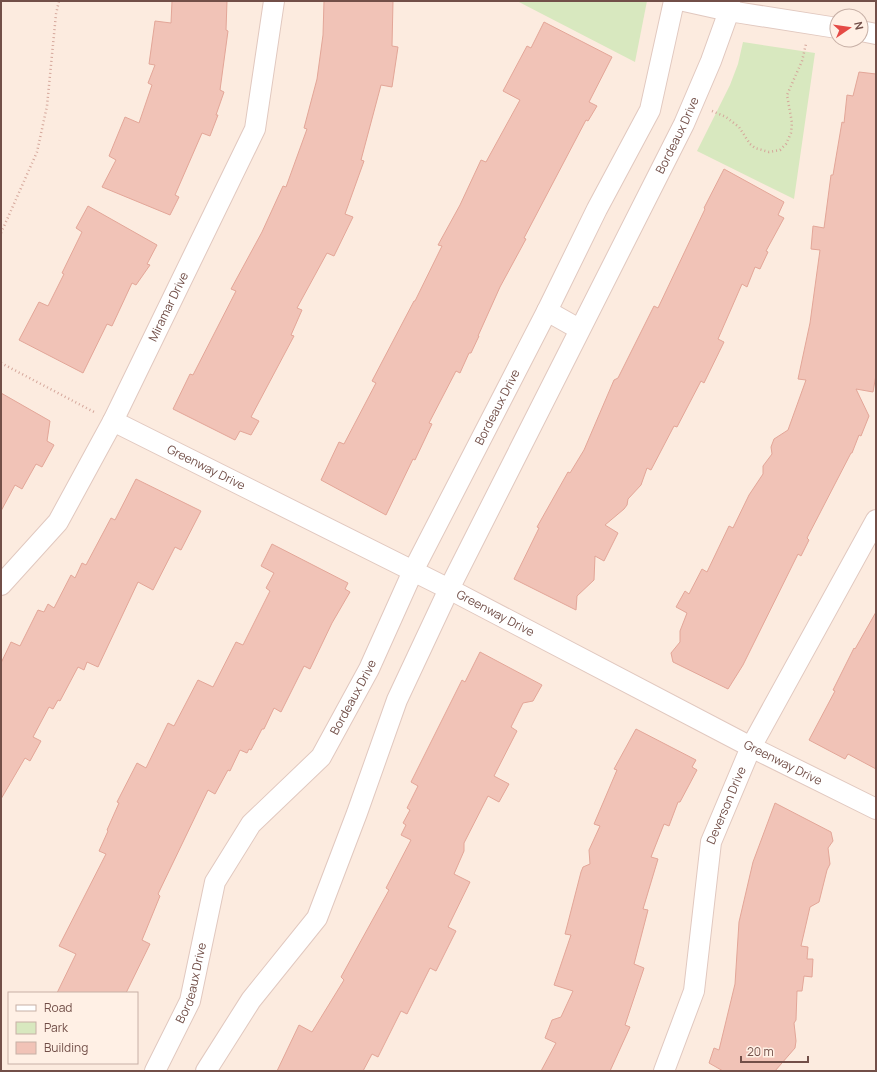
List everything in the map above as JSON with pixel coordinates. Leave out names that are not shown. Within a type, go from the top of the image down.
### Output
[{"type":"street","name":"Miramar Drive","points":[[1,586],[58,522],[113,421],[255,129],[274,1]]},
{"type":"street","name":"Bordeaux Drive","points":[[155,1071],[190,1001],[215,882],[251,824],[321,757],[369,669],[413,571],[547,311],[597,210],[650,110],[674,1]]},
{"type":"street","points":[[684,1],[730,6],[829,26]]},
{"type":"street","name":"Bordeaux Drive","points":[[206,1071],[251,1000],[318,918],[397,700],[449,589],[684,124],[711,61],[730,6]]},
{"type":"street","points":[[547,311],[579,330]]},
{"type":"street","name":"Greenway Drive","points":[[113,421],[449,589],[751,746],[876,809]]},
{"type":"street","name":"Deverson Drive","points":[[664,1071],[694,991],[712,842],[751,746],[876,520]]},
{"type":"path","points":[[1,233],[37,152],[46,106],[56,14],[59,1]]},
{"type":"path","points":[[712,111],[726,117],[739,127],[750,144],[755,148],[769,152],[780,150],[786,144],[791,134],[792,123],[787,95],[802,61],[807,42]]},
{"type":"path","points":[[1,363],[113,421]]},
{"type":"green space","points":[[517,1],[647,1],[635,62]]},
{"type":"green space","points":[[743,42],[815,53],[794,199],[697,151],[730,85],[738,64]]},
{"type":"building","points":[[172,1],[227,1],[226,30],[228,31],[220,90],[224,92],[216,115],[218,115],[210,136],[202,133],[175,195],[179,197],[170,215],[102,187],[116,160],[109,156],[125,117],[139,123],[152,85],[148,83],[155,65],[149,64],[155,21],[171,23]]},
{"type":"building","points":[[324,1],[393,1],[392,46],[398,47],[392,87],[381,85],[361,160],[364,161],[345,214],[353,217],[334,256],[327,253],[297,308],[302,310],[291,335],[294,336],[251,417],[259,421],[251,435],[240,431],[235,440],[173,409],[190,374],[193,375],[236,291],[231,289],[262,232],[283,186],[286,187],[307,129],[304,128],[317,79],[323,35]]},
{"type":"building","points":[[544,22],[612,57],[589,102],[597,106],[588,121],[586,120],[524,238],[526,239],[500,287],[471,353],[469,353],[460,373],[456,371],[429,423],[432,424],[415,460],[413,459],[386,515],[321,480],[339,442],[344,444],[376,383],[372,381],[415,301],[442,246],[438,245],[460,205],[481,160],[486,162],[520,100],[503,91],[527,46],[531,48]]},
{"type":"building","points":[[859,72],[876,74],[876,375],[873,392],[856,389],[869,416],[861,436],[859,435],[852,453],[807,538],[809,540],[801,556],[798,554],[743,665],[728,689],[673,662],[671,653],[680,642],[680,631],[687,613],[676,607],[685,591],[689,594],[702,569],[707,572],[729,526],[733,528],[749,495],[763,474],[763,466],[772,454],[771,447],[774,439],[788,430],[806,380],[798,379],[810,323],[820,250],[811,249],[813,226],[824,228],[831,175],[833,175],[842,122],[844,123],[847,95],[853,96]]},
{"type":"building","points":[[724,169],[784,202],[778,215],[784,218],[766,251],[768,252],[760,269],[755,267],[747,287],[742,284],[718,339],[724,342],[704,383],[701,381],[677,427],[674,426],[651,470],[647,468],[641,485],[628,499],[627,505],[624,509],[605,525],[618,533],[604,561],[595,556],[594,580],[577,596],[576,610],[514,579],[539,528],[537,527],[568,472],[570,473],[584,450],[614,380],[618,378],[654,306],[658,308],[705,209],[704,208]]},
{"type":"building","points":[[88,206],[157,245],[147,264],[150,265],[136,285],[132,283],[112,326],[107,324],[83,373],[19,340],[39,302],[48,306],[82,232],[76,228]]},
{"type":"building","points":[[1,393],[50,421],[47,441],[54,445],[42,467],[36,464],[22,489],[15,485],[1,511]]},
{"type":"building","points":[[136,479],[201,511],[181,550],[175,547],[153,590],[138,582],[98,667],[87,662],[84,670],[78,667],[60,701],[58,700],[53,709],[49,707],[33,737],[41,741],[30,761],[25,758],[1,799],[1,663],[11,642],[20,646],[38,610],[44,612],[48,604],[54,608],[71,575],[75,578],[82,563],[86,565],[111,518],[115,520]]},
{"type":"building","points":[[272,544],[348,583],[345,589],[350,592],[332,623],[310,669],[304,666],[281,712],[274,708],[264,729],[262,729],[251,750],[249,749],[247,753],[240,750],[230,771],[228,770],[215,794],[208,790],[158,894],[160,896],[142,940],[150,944],[126,992],[57,992],[76,954],[59,946],[106,854],[99,851],[119,803],[117,802],[137,763],[146,768],[168,723],[174,726],[198,680],[213,687],[236,642],[243,645],[270,591],[266,588],[274,573],[261,566]]},
{"type":"building","points":[[876,612],[876,769],[848,754],[845,759],[809,740],[835,691],[833,690],[854,648],[855,649]]},
{"type":"building","points":[[480,652],[542,685],[533,701],[523,703],[511,727],[517,731],[494,776],[509,784],[499,802],[488,796],[464,843],[464,851],[454,874],[470,882],[448,927],[456,931],[436,971],[430,968],[407,1014],[401,1011],[378,1057],[372,1054],[363,1071],[277,1071],[299,1025],[312,1032],[344,980],[341,977],[389,890],[386,888],[411,840],[401,835],[406,825],[403,823],[410,810],[407,808],[418,786],[411,782],[462,680],[465,682]]},
{"type":"building","points":[[636,729],[696,760],[692,767],[697,770],[680,802],[678,802],[669,826],[664,824],[651,857],[658,859],[643,909],[648,910],[634,964],[644,968],[625,1025],[630,1027],[610,1071],[541,1071],[556,1043],[545,1038],[552,1020],[561,1017],[573,991],[554,985],[571,935],[565,934],[581,872],[583,867],[590,864],[589,850],[600,826],[594,824],[617,770],[614,769]]},
{"type":"building","points":[[775,803],[831,832],[833,841],[828,848],[830,864],[827,870],[819,902],[810,907],[801,946],[808,947],[807,959],[813,959],[812,977],[804,976],[802,991],[797,991],[796,1020],[794,1023],[796,1041],[795,1048],[775,1071],[723,1071],[709,1063],[714,1048],[719,1050],[735,984],[739,922],[753,862]]}]
